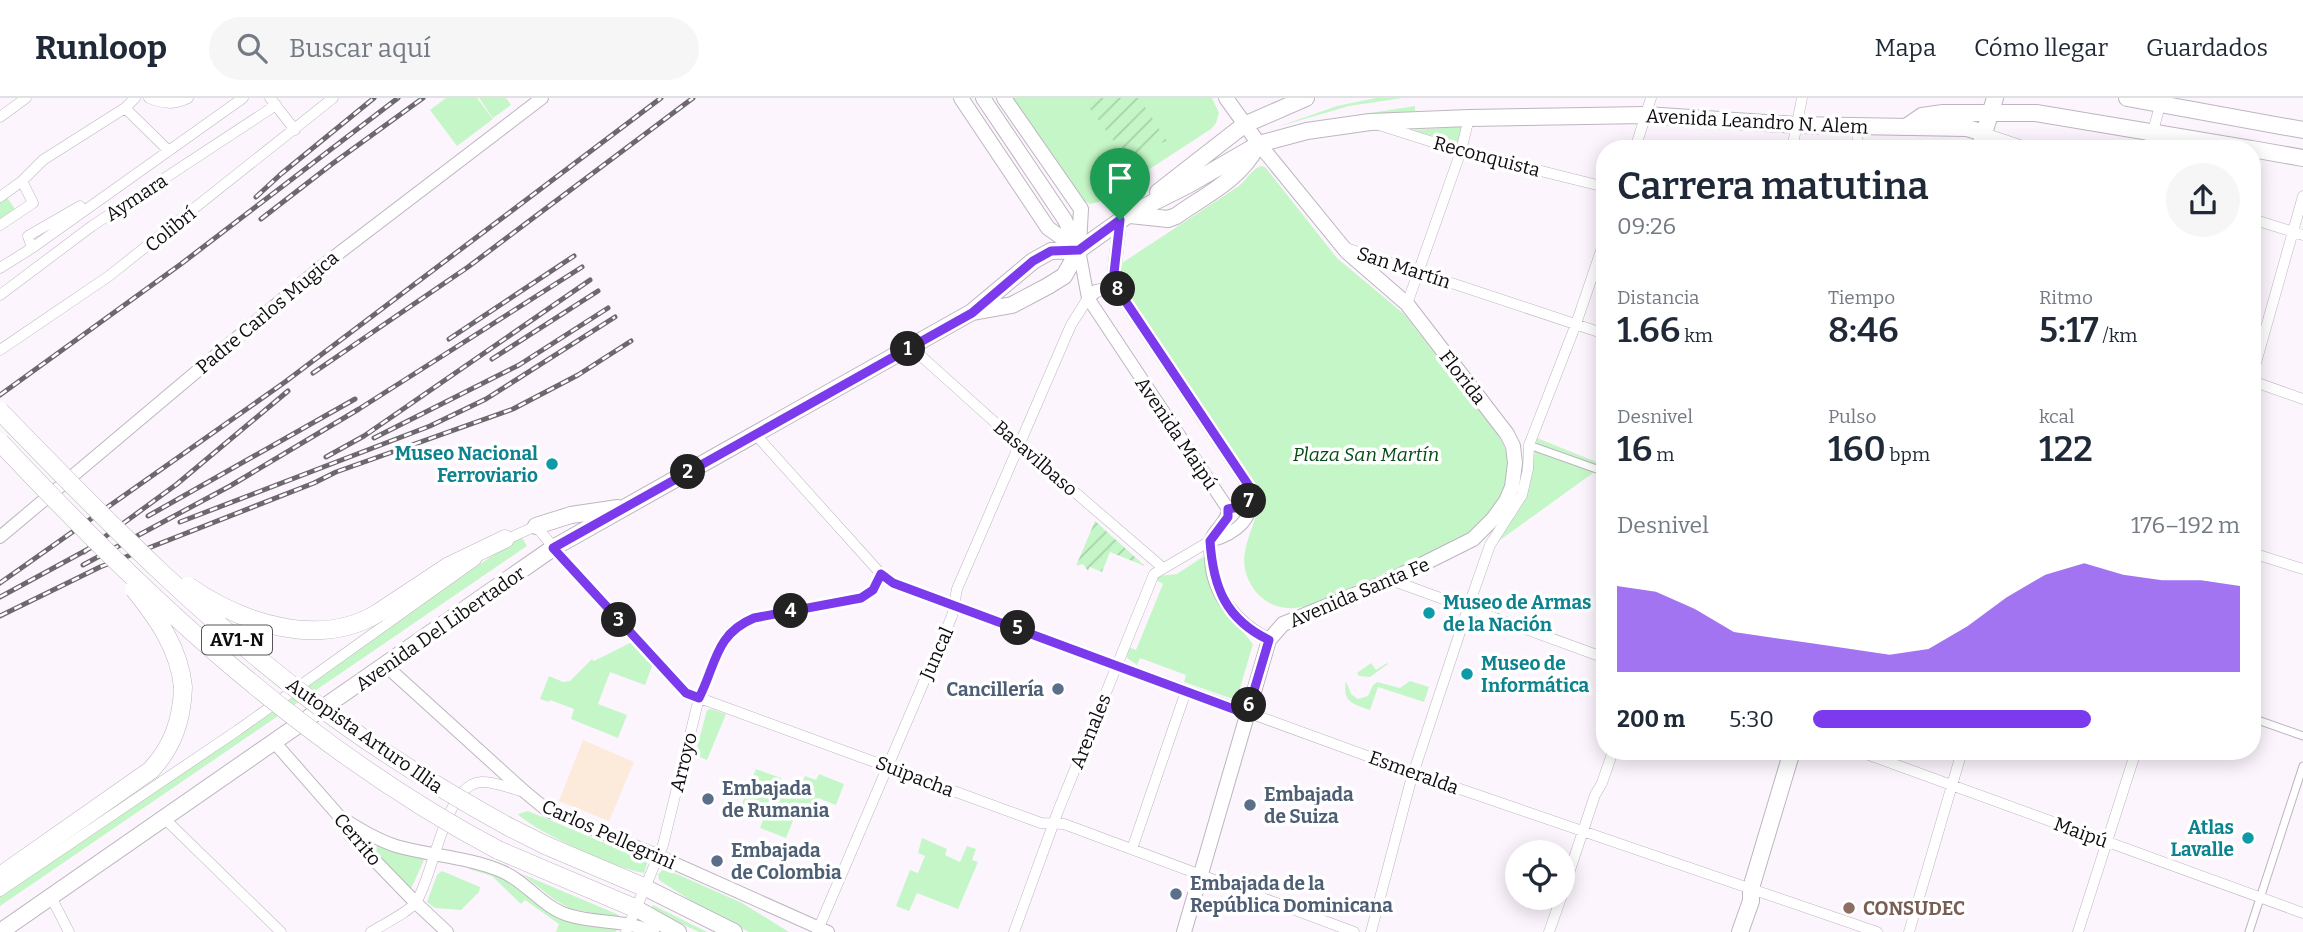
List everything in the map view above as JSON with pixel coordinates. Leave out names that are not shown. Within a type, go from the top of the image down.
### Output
[{"type":"highway","name":"Autopista Arturo Illia","points":[[0,411],[199,608],[310,699],[416,773],[509,827],[646,888]]},
{"type":"highway","name":"Autopista Arturo Illia","points":[[0,442],[109,555],[247,678],[309,729],[417,805],[631,922]]},
{"type":"highway","points":[[125,537],[205,597],[230,610],[275,626],[330,630],[358,623],[378,613],[449,566],[505,540]]},
{"type":"highway","points":[[0,876],[151,770],[167,749],[181,715],[183,687],[176,653],[163,627],[109,555]]},
{"type":"main road","points":[[961,98],[1048,228],[1079,250]]},
{"type":"main road","points":[[983,98],[1065,220],[1079,250]]},
{"type":"main road","points":[[1004,98],[1081,209],[1079,250]]},
{"type":"main road","name":"San Martín","points":[[1226,98],[1244,125],[1342,246]]},
{"type":"main road","points":[[1244,125],[1306,98]]},
{"type":"main road","points":[[2127,98],[2161,101],[2303,130]]},
{"type":"main road","points":[[1982,140],[1993,105]]},
{"type":"main road","name":"Avenida Leandro N. Alem","points":[[1259,144],[1307,131],[1370,122],[1469,118],[1646,115],[1796,125],[1904,128],[1922,116],[1993,105],[2200,140]]},
{"type":"main road","name":"Avenida Del Libertador","points":[[972,313],[1009,307],[1064,276],[1079,250],[1244,125]]},
{"type":"main road","points":[[1904,128],[1966,128],[1984,133]]},
{"type":"main road","name":"Avenida Del Libertador","points":[[1124,218],[1259,144]]},
{"type":"main road","name":"Avenida Leandro N. Alem","points":[[2261,151],[2303,158]]},
{"type":"main road","name":"Florida","points":[[1342,246],[1407,304],[1511,441]]},
{"type":"main road","name":"Avenida Del Libertador","points":[[0,932],[553,548],[972,313],[1033,261],[1051,251],[1079,250]]},
{"type":"main road","name":"Avenida Santa Fe","points":[[1184,932],[1269,640],[1283,624],[1391,580],[1466,543],[1493,519],[1506,501],[1514,479],[1515,463],[1511,441]]},
{"type":"main road","points":[[536,526],[571,514],[624,507]]},
{"type":"main road","points":[[1740,932],[1789,760]]},
{"type":"main road","points":[[646,888],[734,932]]},
{"type":"main road","points":[[631,922],[678,932]]},
{"type":"street","points":[[0,117],[26,98]]},
{"type":"street","points":[[0,197],[22,181],[43,160],[125,108],[135,98]]},
{"type":"street","points":[[149,98],[173,104],[188,98]]},
{"type":"street","points":[[0,268],[243,98]]},
{"type":"street","name":"Colibrí","points":[[0,350],[109,276],[333,98]]},
{"type":"street","name":"Padre Carlos Mugica","points":[[0,537],[322,266],[542,98]]},
{"type":"street","points":[[1638,140],[1651,98]]},
{"type":"street","points":[[1794,140],[1802,98]]},
{"type":"street","points":[[2151,140],[2161,101]]},
{"type":"street","points":[[273,102],[295,130]]},
{"type":"street","name":"Aymara","points":[[0,295],[93,226],[273,102]]},
{"type":"street","points":[[125,108],[169,151]]},
{"type":"street","points":[[1407,304],[1461,151],[1469,118]]},
{"type":"street","name":"Reconquista","points":[[1370,122],[1461,151],[1596,185]]},
{"type":"street","points":[[1857,127],[1857,140]]},
{"type":"street","points":[[1984,133],[2005,140]]},
{"type":"street","points":[[0,225],[33,203],[22,181]]},
{"type":"street","points":[[2261,350],[2298,233],[2303,196]]},
{"type":"street","points":[[1124,218],[1114,273],[1116,287],[1249,485],[1252,499],[1239,507],[1228,509]]},
{"type":"street","points":[[2261,222],[2298,233]]},
{"type":"street","name":"San Martín","points":[[1342,246],[1596,331]]},
{"type":"street","name":"Avenida Maipú","points":[[1079,250],[1088,298],[1228,509],[1228,517],[1210,541]]},
{"type":"street","points":[[1371,932],[1414,772],[1468,608],[1490,545],[1522,495],[1528,469],[1529,445],[1596,265]]},
{"type":"street","points":[[1088,298],[1096,291],[1116,287]]},
{"type":"street","name":"Juncal","points":[[822,931],[887,765],[952,616],[957,589],[1071,325],[1088,298]]},
{"type":"street","name":"Basavilbaso","points":[[911,347],[1163,568]]},
{"type":"street","points":[[2261,383],[2303,399]]},
{"type":"street","points":[[756,435],[881,574],[893,583],[954,605]]},
{"type":"street","points":[[1511,441],[1596,469]]},
{"type":"street","name":"Arenales","points":[[1014,932],[1053,825],[1154,574],[1210,541],[1227,536],[1242,524],[1251,508],[1252,499]]},
{"type":"street","name":"Avenida Del Libertador","points":[[0,891],[238,730],[505,540],[536,526]]},
{"type":"street","name":"Suipacha","points":[[536,526],[686,693],[1041,823],[1064,824],[1354,932]]},
{"type":"street","points":[[1210,541],[1215,583],[1223,599],[1249,628],[1269,640]]},
{"type":"street","points":[[2261,555],[2303,569]]},
{"type":"street","name":"Arroyo","points":[[631,922],[658,856],[699,698],[724,640],[743,622],[754,618],[861,598],[873,590],[881,574]]},
{"type":"street","points":[[1391,580],[1596,655]]},
{"type":"street","name":"Esmeralda","points":[[954,605],[1247,714],[1877,932]]},
{"type":"street","name":"Carlos Pellegrini","points":[[386,666],[548,811],[658,856],[822,931]]},
{"type":"street","points":[[1132,849],[1186,691]]},
{"type":"street","points":[[2261,721],[2303,736]]},
{"type":"street","name":"Cerrito","points":[[275,743],[339,816],[350,835],[415,903],[447,932]]},
{"type":"street","points":[[1575,855],[1610,760]]},
{"type":"street","name":"Maipú","points":[[1883,760],[2303,913]]},
{"type":"street","points":[[1909,932],[1959,760]]},
{"type":"street","points":[[2078,932],[2133,760]]},
{"type":"street","points":[[2249,932],[2303,766]]},
{"type":"street","points":[[371,932],[415,903],[455,802],[468,788],[483,782],[525,792]]},
{"type":"street","points":[[339,816],[385,841],[409,849],[493,867],[510,874],[551,907],[564,914],[631,922],[653,932]]},
{"type":"street","points":[[165,819],[281,932]]},
{"type":"street","points":[[51,897],[69,932]]},
{"type":"street","points":[[1549,932],[1557,910]]},
{"type":"shaded area","points":[[583,740],[634,762],[609,821],[559,801]]},
{"type":"green space","points":[[446,98],[477,98],[493,119],[457,146],[430,110]]},
{"type":"green space","points":[[479,98],[506,98],[511,105],[493,118]]},
{"type":"green space","points":[[1011,98],[1212,98],[1219,113],[1211,129],[1099,202],[1090,204],[1077,197]]},
{"type":"green space","points":[[1090,98],[1139,98],[1167,141],[1145,148],[1132,166],[1088,106],[1086,101]]},
{"type":"green space","points":[[1376,98],[1403,98],[1349,106],[1277,127],[1337,106]]},
{"type":"green space","points":[[1415,106],[1415,111],[1351,116]]},
{"type":"green space","points":[[1462,128],[1457,143],[1412,130]]},
{"type":"green space","name":"Plaza San Martín","points":[[1261,166],[1265,167],[1337,258],[1404,314],[1497,433],[1504,446],[1508,466],[1505,486],[1509,488],[1478,526],[1456,542],[1376,577],[1378,583],[1363,589],[1360,583],[1321,601],[1294,608],[1280,607],[1268,602],[1250,583],[1244,557],[1258,505],[1256,489],[1118,282],[1121,264],[1239,186]]},
{"type":"green space","points":[[6,196],[15,209],[0,220],[0,200]]},
{"type":"green space","points":[[1537,438],[1596,462],[1596,471],[1496,543],[1529,490]]},
{"type":"green space","points":[[1095,521],[1145,566],[1110,552],[1102,572],[1090,567],[1088,571],[1083,564],[1076,566]]},
{"type":"green space","points":[[521,536],[527,546],[0,906],[0,895]]},
{"type":"green space","points":[[1204,556],[1220,605],[1253,644],[1238,695],[1233,699],[1184,682],[1186,675],[1140,658],[1137,665],[1127,658],[1128,647],[1136,650],[1163,584],[1156,580],[1159,576],[1177,574]]},
{"type":"green space","points":[[634,641],[654,661],[645,685],[610,672],[598,704],[627,715],[618,738],[571,719],[574,709],[540,699],[549,676],[563,682],[570,681],[592,659],[594,661]]},
{"type":"green space","points":[[1371,663],[1376,670],[1388,664],[1370,677],[1359,676],[1357,673]]},
{"type":"green space","points":[[1346,681],[1351,694],[1358,699],[1368,696],[1377,682],[1400,688],[1410,681],[1429,687],[1424,702],[1378,687],[1370,710],[1347,698]]},
{"type":"green space","points":[[707,710],[726,714],[707,760],[695,755]]},
{"type":"green space","points":[[756,769],[781,778],[778,787],[797,795],[805,776],[816,780],[819,774],[844,784],[836,805],[818,798],[809,821],[795,816],[786,838],[760,828],[765,814],[742,804]]},
{"type":"green space","points":[[528,811],[648,861],[644,873],[616,865],[541,830],[518,814]]},
{"type":"green space","points":[[922,838],[947,849],[945,855],[960,862],[967,846],[976,849],[972,860],[978,862],[958,909],[917,893],[909,911],[896,906],[910,870],[918,873],[925,856],[918,853]]},
{"type":"green space","points":[[378,845],[423,857],[411,889],[375,852]]},
{"type":"green space","points":[[469,866],[504,875],[549,909],[619,925],[616,932],[556,932],[559,924],[525,900],[521,904],[492,876],[469,869]]},
{"type":"green space","points":[[662,870],[670,871],[742,903],[789,932],[749,932],[704,909],[659,880],[658,875]]},
{"type":"green space","points":[[442,871],[480,887],[479,892],[461,910],[435,908],[427,902],[437,875]]},
{"type":"green space","points":[[522,874],[619,915],[618,917],[571,909]]},
{"type":"green space","points":[[653,905],[707,932],[699,932],[650,909]]},
{"type":"railway","points":[[256,197],[374,98]]},
{"type":"railway","points":[[0,395],[181,264],[398,98]]},
{"type":"railway","points":[[261,219],[423,98]]},
{"type":"railway","points":[[0,583],[285,382],[661,98]]},
{"type":"railway","points":[[313,373],[468,267],[693,98]]},
{"type":"railway","points":[[449,339],[574,256]]},
{"type":"railway","points":[[83,565],[230,486],[359,409],[582,267]]},
{"type":"railway","points":[[326,457],[364,436],[590,280]]},
{"type":"railway","points":[[492,359],[598,291]]},
{"type":"railway","points":[[374,438],[519,365],[608,308]]},
{"type":"railway","points":[[180,522],[430,426],[486,399],[615,317]]},
{"type":"railway","points":[[0,616],[100,567],[336,472],[513,409],[578,375],[631,341]]},
{"type":"railway","points":[[84,552],[177,484],[288,391]]},
{"type":"railway","points":[[148,516],[355,399]]},
{"type":"railway","points":[[0,597],[92,547]]},
{"type":"place","name":"Museo Nacional Ferroviario","points":[[552,464]]},
{"type":"place","name":"Museo de Armas de la Nación","points":[[1429,613]]},
{"type":"place","name":"Museo de Informática","points":[[1467,674]]},
{"type":"place","name":"Cancillería","points":[[1058,689]]},
{"type":"place","name":"Embajada de Rumania","points":[[708,799]]},
{"type":"place","name":"Embajada de Suiza","points":[[1250,805]]},
{"type":"place","name":"Atlas Lavalle","points":[[2248,838]]},
{"type":"place","name":"Embajada de Colombia","points":[[717,861]]},
{"type":"place","name":"Embajada de la República Dominicana","points":[[1176,894]]},
{"type":"place","name":"CONSUDEC","points":[[1849,908]]},
{"type":"route","points":[[1120,220],[1114,273],[1116,287],[1251,489],[1252,499],[1239,507],[1228,509],[1228,517],[1210,541],[1211,562],[1219,593],[1249,628],[1269,640],[1247,714],[1110,661],[893,583],[881,574],[877,586],[861,598],[743,622],[731,631],[720,646],[699,698],[686,693],[553,548],[972,313],[1033,261],[1051,251],[1079,250],[1120,220]]}]
